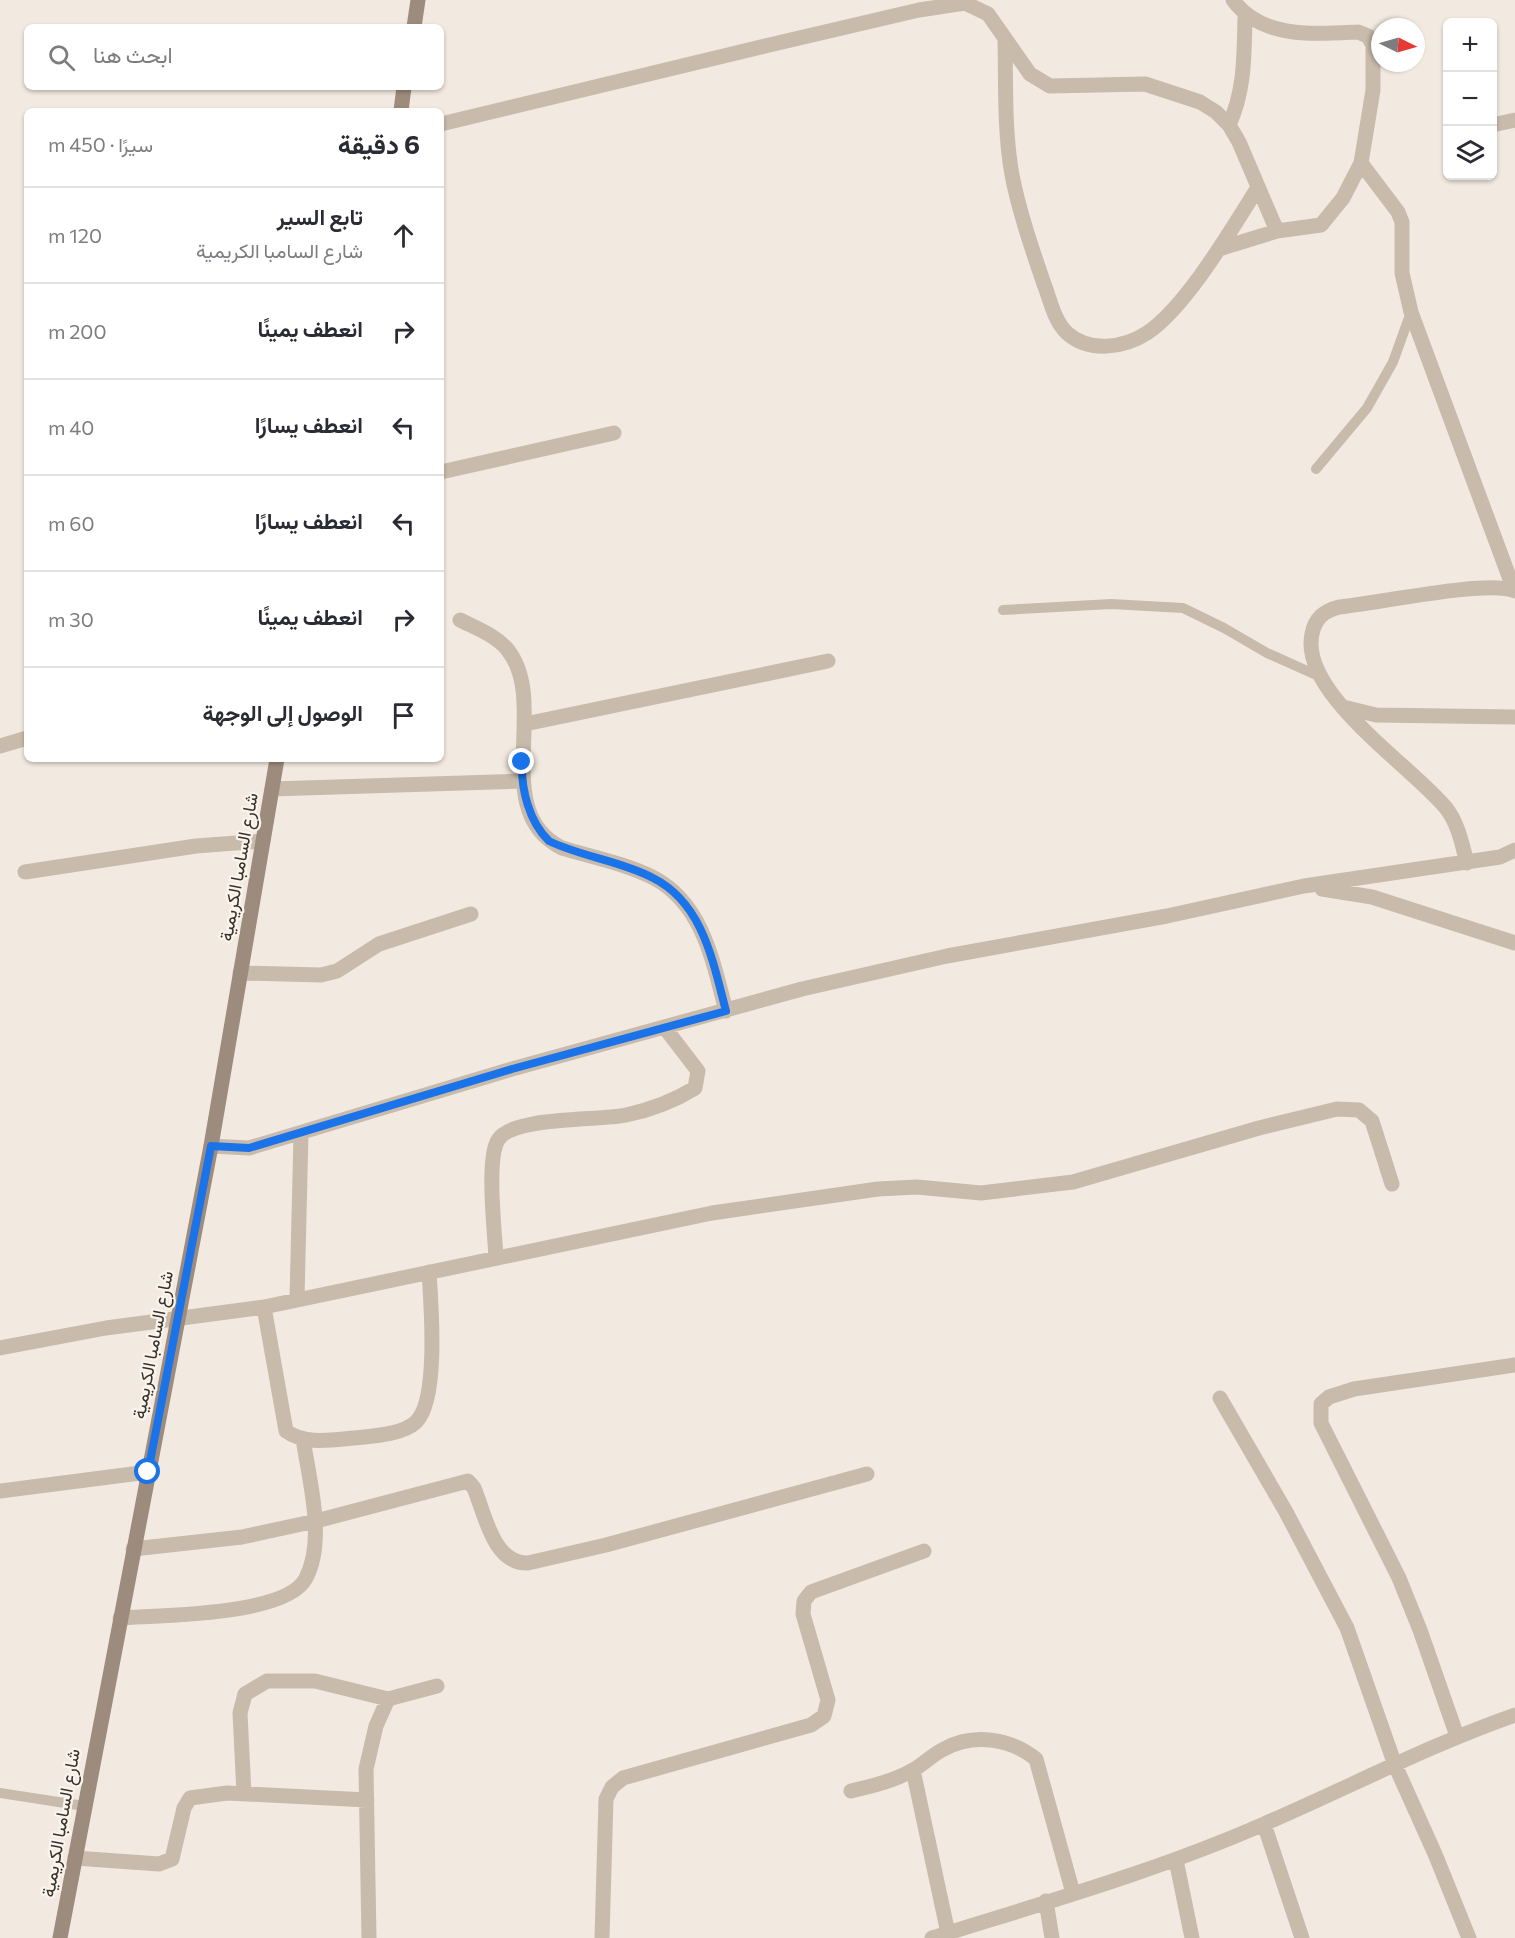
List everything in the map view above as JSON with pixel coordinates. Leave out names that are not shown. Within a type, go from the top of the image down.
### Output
[{"type":"main road","points":[[414,24],[418,0]]},
{"type":"main road","points":[[401,108],[404,90]]},
{"type":"main road","name":"شارع السامبا الكريمية","points":[[60,1938],[211,1146],[277,762]]},
{"type":"street","points":[[1219,249],[1276,231],[1321,225],[1343,198],[1361,163],[1373,90],[1373,45],[1368,36],[1358,32],[1289,31],[1260,24],[1245,17],[1233,0]]},
{"type":"street","points":[[444,123],[946,4],[965,3],[988,14],[1030,74],[1050,86],[1145,84],[1200,102],[1216,112],[1229,125],[1276,231]]},
{"type":"street","points":[[1229,125],[1241,92],[1245,17]]},
{"type":"street","points":[[1005,38],[1007,136],[1012,176],[1034,254],[1056,316],[1065,331],[1077,341],[1093,345],[1116,346],[1131,342],[1166,317],[1219,249],[1257,189]]},
{"type":"street","points":[[1497,124],[1515,120]]},
{"type":"street","points":[[1361,163],[1398,212],[1402,222],[1402,273],[1411,312],[1514,590],[1450,591],[1328,610],[1314,625],[1311,650],[1323,678],[1343,707],[1375,742],[1447,808],[1459,832],[1467,863]]},
{"type":"street","points":[[444,471],[614,433]]},
{"type":"street","points":[[460,620],[496,638],[508,651],[521,686],[525,724],[522,781],[539,832],[549,841],[653,877],[673,891],[689,907],[702,930],[726,1011]]},
{"type":"street","points":[[525,724],[828,661]]},
{"type":"street","points":[[1343,707],[1376,715],[1515,717]]},
{"type":"street","points":[[0,746],[24,739]]},
{"type":"street","points":[[272,789],[522,781]]},
{"type":"street","points":[[25,872],[196,846],[263,841]]},
{"type":"street","points":[[211,1146],[249,1148],[512,1069],[802,989],[947,956],[1167,916],[1304,886],[1500,857],[1515,850]]},
{"type":"street","points":[[1304,886],[1372,897],[1515,944]]},
{"type":"street","points":[[240,973],[321,975],[337,970],[379,945],[471,914]]},
{"type":"street","points":[[496,1258],[492,1184],[493,1155],[498,1139],[508,1130],[525,1126],[626,1115],[673,1101],[695,1088],[698,1071],[665,1028]]},
{"type":"street","points":[[0,1348],[105,1328],[264,1307],[297,1298],[712,1214],[878,1189],[917,1187],[981,1193],[1073,1182],[1337,1108],[1359,1110],[1372,1120],[1392,1184]]},
{"type":"street","points":[[297,1298],[301,1134]]},
{"type":"street","points":[[264,1307],[284,1427],[292,1435],[303,1439],[330,1440],[373,1436],[402,1430],[414,1424],[422,1414],[426,1403],[432,1349],[429,1272]]},
{"type":"street","points":[[1457,1736],[1399,1578],[1327,1438],[1319,1412],[1321,1404],[1329,1397],[1354,1389],[1515,1365]]},
{"type":"street","points":[[1220,1398],[1286,1512],[1347,1628],[1395,1765],[1469,1938]]},
{"type":"street","points":[[120,1618],[213,1612],[275,1602],[297,1590],[306,1579],[312,1562],[315,1521],[303,1439]]},
{"type":"street","points":[[0,1491],[148,1472]]},
{"type":"street","points":[[133,1549],[242,1537],[468,1482],[474,1488],[503,1555],[518,1563],[528,1563],[606,1545],[867,1474]]},
{"type":"street","points":[[602,1938],[606,1798],[612,1787],[623,1778],[811,1725],[824,1716],[828,1700],[803,1614],[804,1601],[811,1592],[924,1551]]},
{"type":"street","points":[[244,1794],[240,1713],[245,1694],[267,1680],[315,1681],[388,1699],[437,1686]]},
{"type":"street","points":[[369,1938],[366,1769],[376,1726],[388,1699]]},
{"type":"street","points":[[932,1938],[1176,1860],[1264,1824],[1457,1736],[1515,1715]]},
{"type":"street","points":[[851,1791],[885,1782],[913,1770],[944,1748],[974,1739],[1003,1742],[1027,1751],[1036,1759],[1072,1893]]},
{"type":"street","points":[[913,1770],[948,1933]]},
{"type":"street","points":[[75,1858],[159,1863],[172,1859],[184,1808],[190,1798],[244,1794],[367,1800]]},
{"type":"street","points":[[1264,1824],[1302,1938]]},
{"type":"street","points":[[1176,1860],[1192,1938]]},
{"type":"street","points":[[1046,1901],[1052,1938]]},
{"type":"lane","points":[[1316,469],[1367,408],[1393,362],[1411,312]]},
{"type":"lane","points":[[1003,610],[1111,604],[1183,608],[1224,627],[1267,653],[1323,678]]},
{"type":"lane","points":[[0,1793],[84,1806]]},
{"type":"route","points":[[148,1472],[211,1146],[249,1148],[512,1069],[726,1011],[702,930],[689,907],[673,891],[653,877],[562,848],[549,841],[539,832],[533,819],[522,781],[522,762]]}]
